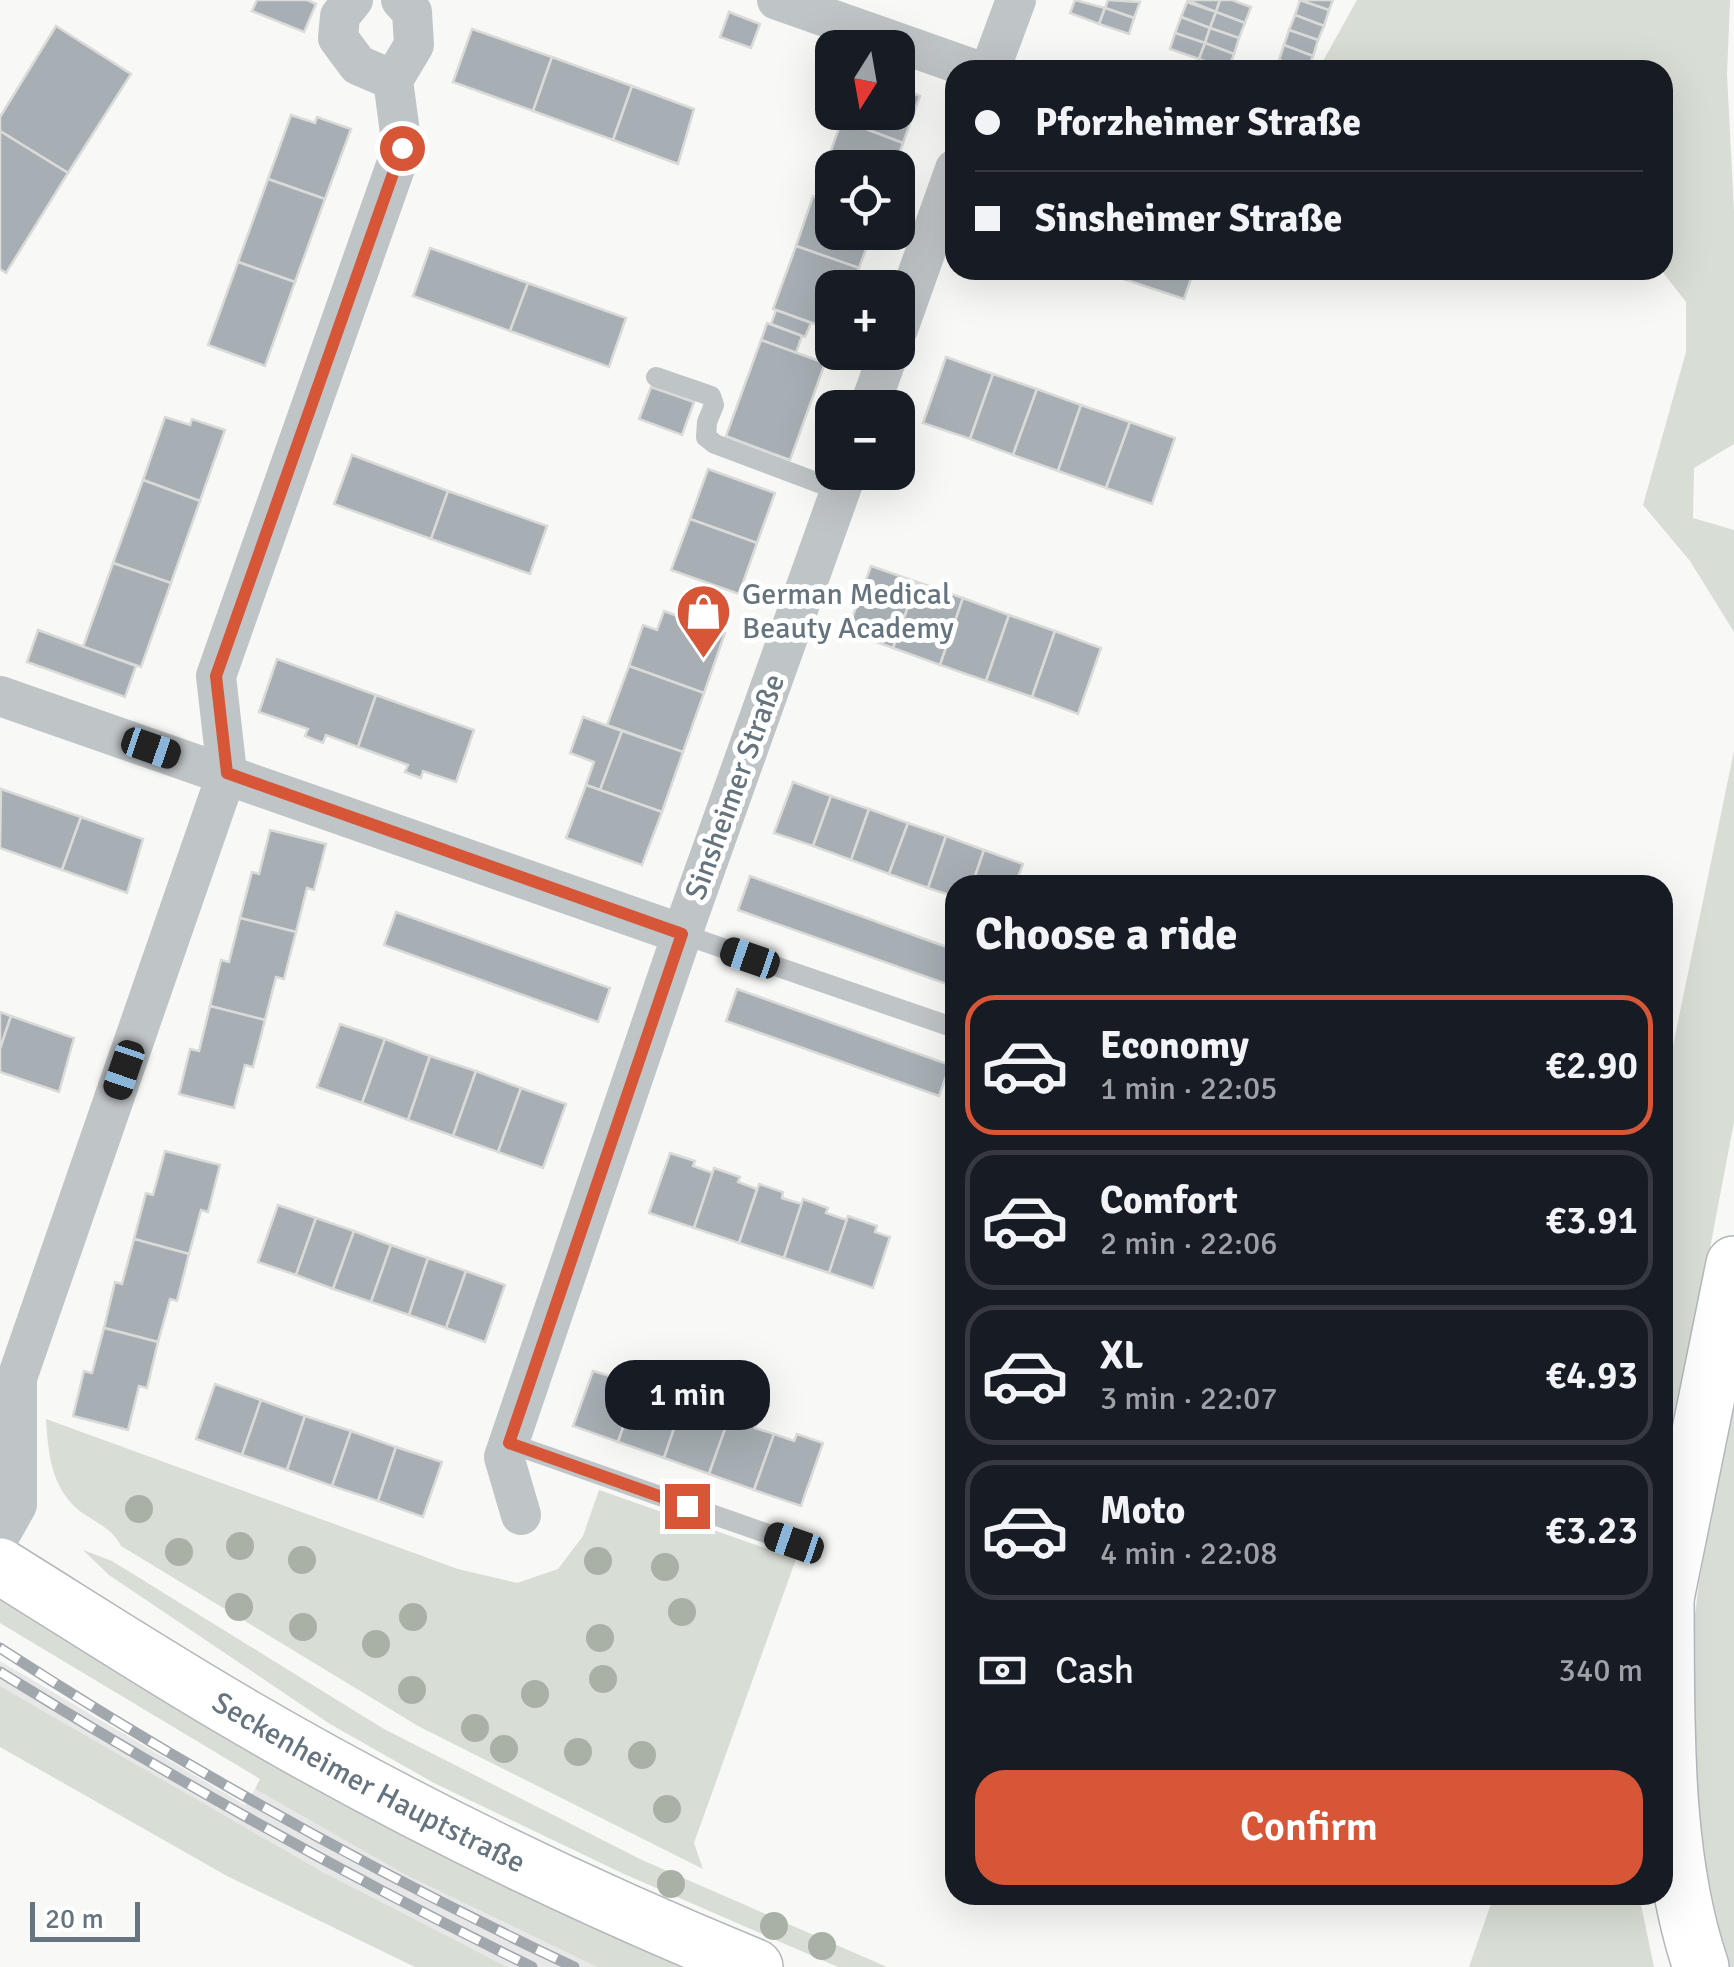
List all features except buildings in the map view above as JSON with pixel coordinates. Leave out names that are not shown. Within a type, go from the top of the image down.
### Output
[{"type":"main road","points":[[1673,1563],[1734,1264]]},
{"type":"main road","name":"Seckenheimer Hauptstraße","points":[[0,1566],[244,1717],[417,1812],[675,1934],[755,1967]]},
{"type":"main road","points":[[1673,1827],[1701,1967]]},
{"type":"main road","points":[[1652,1905],[1663,1967]]},
{"type":"street","points":[[352,0],[340,16],[338,38],[358,65],[392,80]]},
{"type":"street","points":[[0,1534],[17,1505],[8,1384],[227,773],[216,676],[402,148],[392,80],[414,45],[412,12],[401,0]]},
{"type":"street","points":[[777,0],[948,60]]},
{"type":"street","points":[[994,60],[1016,0]]},
{"type":"street","points":[[915,281],[945,196]]},
{"type":"street","name":"Sinsheimer Straße","points":[[520,1515],[504,1457],[682,934],[840,490]]},
{"type":"street","points":[[0,696],[682,934]]},
{"type":"lane","points":[[656,377],[710,396],[714,404],[706,437],[715,444],[815,474]]},
{"type":"lane","points":[[682,934],[945,1025]]},
{"type":"lane","points":[[509,1443],[794,1543]]},
{"type":"shaded area","points":[[1357,0],[1730,0],[1727,74],[1734,212],[1734,444],[1694,468],[1693,518],[1734,530],[1734,632],[1690,561],[1643,505],[1686,352],[1686,302],[1669,280],[1673,280],[1673,60],[1324,60]]},
{"type":"shaded area","points":[[1734,751],[1734,1122],[1673,1442],[1673,1046]]},
{"type":"shaded area","points":[[1734,1396],[1734,1967],[1715,1967],[1708,1948],[1687,1678],[1699,1583]]},
{"type":"shaded area","points":[[46,1419],[458,1569],[517,1583],[558,1569],[583,1536],[599,1490],[796,1559],[694,1843],[703,1869],[418,1726],[121,1546],[111,1533],[78,1510],[59,1485],[51,1464]]},
{"type":"shaded area","points":[[83,1550],[112,1561],[384,1729],[642,1860],[887,1967],[838,1967],[624,1874],[434,1783],[330,1724],[109,1575]]},
{"type":"shaded area","points":[[0,1599],[201,1723],[396,1829],[695,1967],[597,1967],[404,1874],[255,1789],[260,1779],[0,1623]]},
{"type":"shaded area","points":[[0,1661],[245,1805],[255,1789],[404,1874],[597,1967],[507,1967],[438,1932],[321,1871],[0,1686]]},
{"type":"shaded area","points":[[0,1686],[321,1871],[507,1967],[415,1967],[227,1876],[0,1747]]},
{"type":"shaded area","points":[[1491,1905],[1641,1905],[1654,1967],[1469,1967]]},
{"type":"railway","points":[[0,1648],[282,1817],[427,1895],[574,1967]]},
{"type":"railway","points":[[0,1672],[262,1826],[532,1967]]},
{"type":"place","name":"German Medical Beauty Academy","points":[[703,660]]},
{"type":"route","points":[[402,148],[216,676],[227,773],[682,934],[509,1443],[687,1506]]}]
